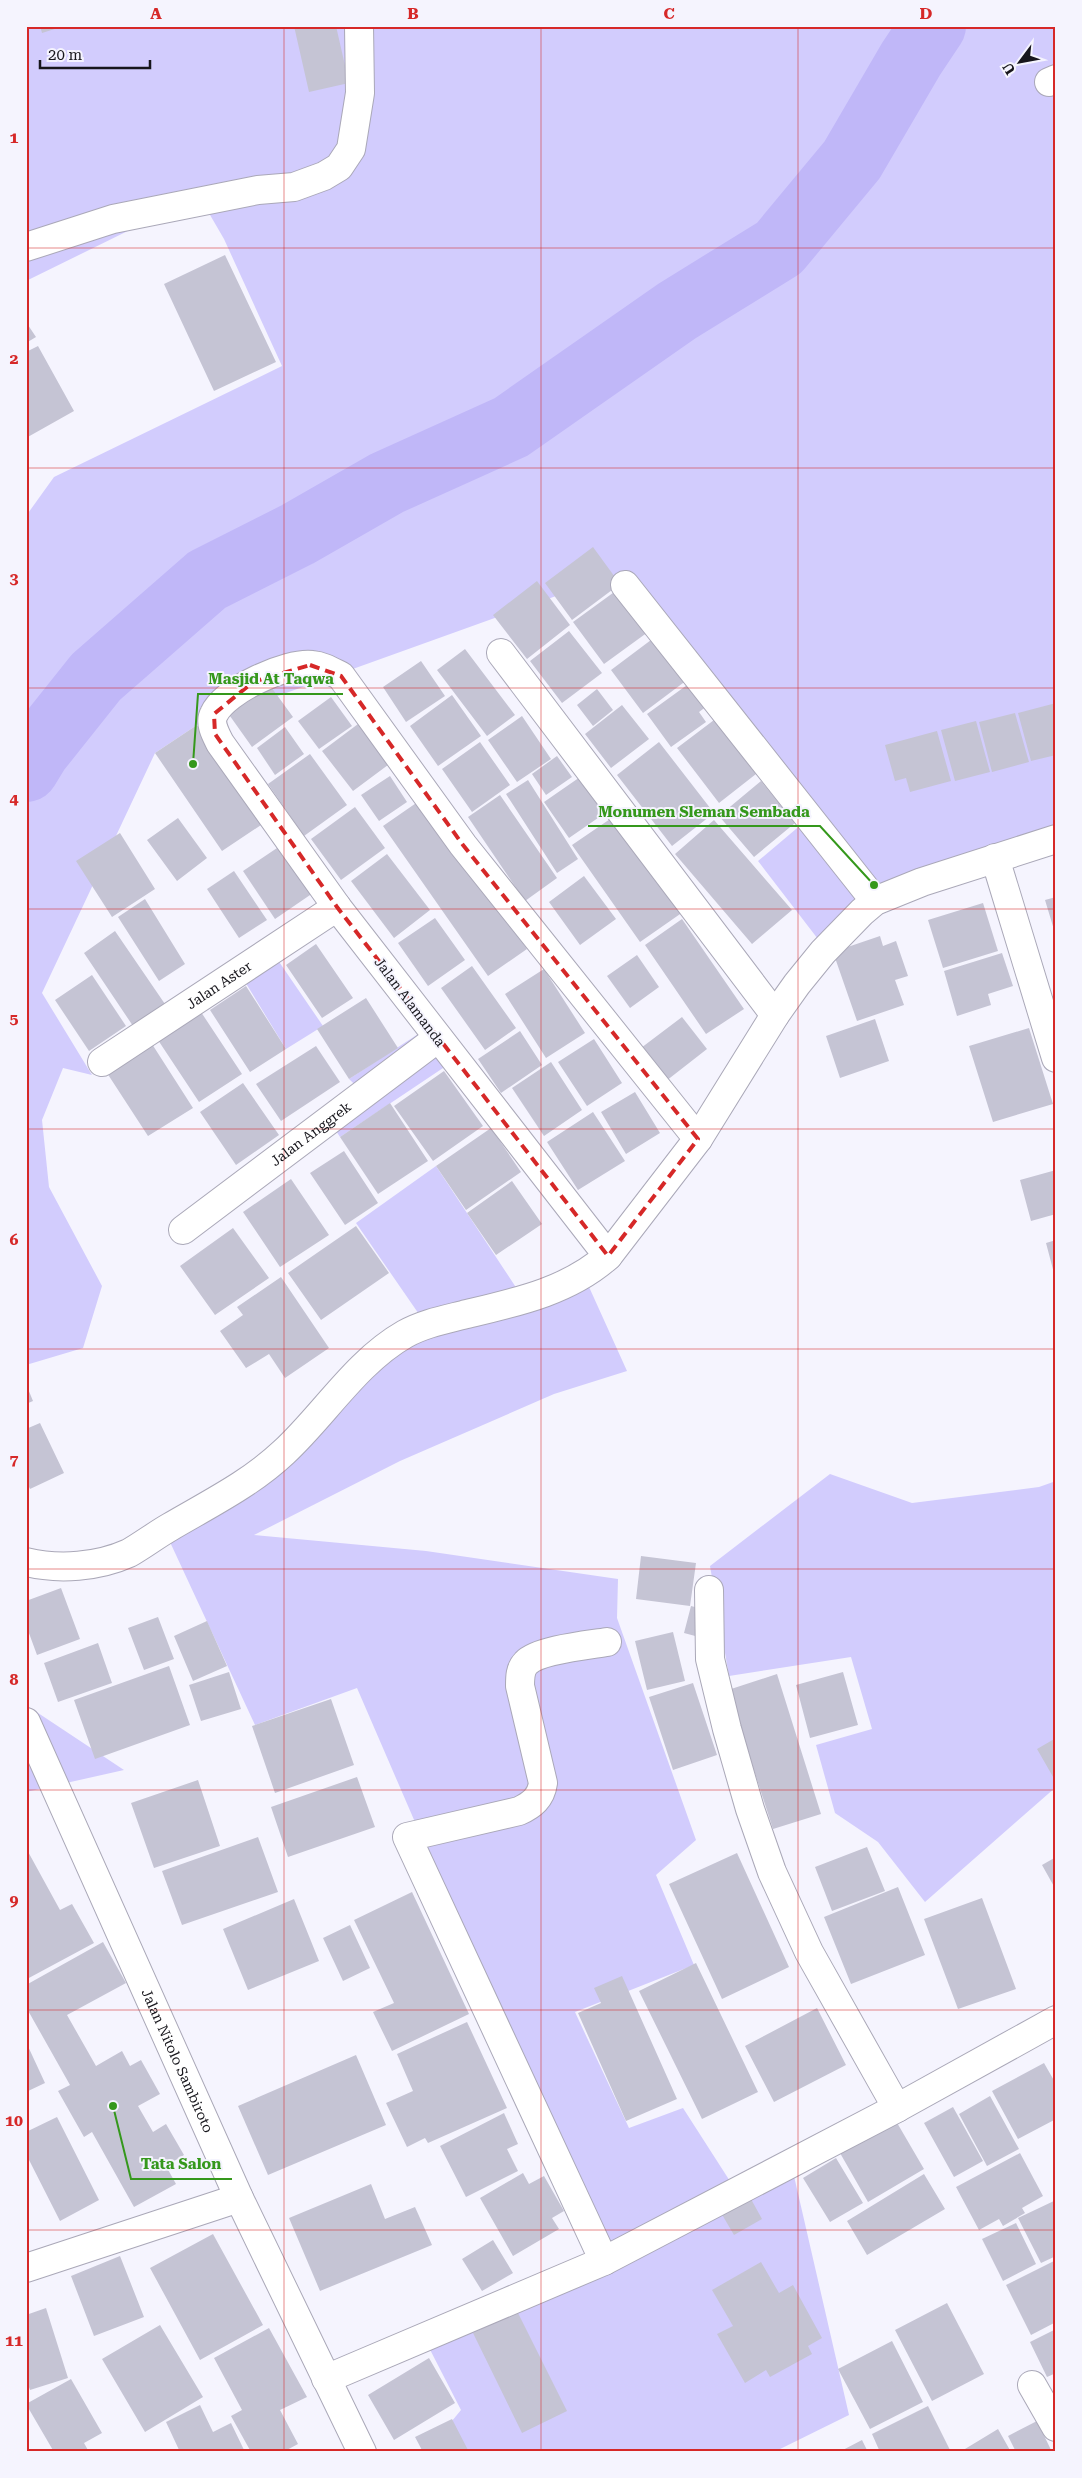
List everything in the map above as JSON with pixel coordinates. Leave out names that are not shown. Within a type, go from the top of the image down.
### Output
[{"type":"street","points":[[26,247],[113,219],[258,190],[294,187],[324,176],[340,167],[352,149],[360,93],[359,34]]},
{"type":"street","points":[[625,585],[876,901]]},
{"type":"street","points":[[501,653],[775,1015]]},
{"type":"street","name":"Jalan Alamanda","points":[[608,1256],[337,907],[220,743],[212,722],[214,714],[222,703],[253,682],[284,669],[310,664],[325,668],[340,676],[463,845],[698,1139]]},
{"type":"street","points":[[26,1562],[64,1567],[108,1560],[128,1553],[236,1489],[265,1468],[294,1442],[378,1354],[404,1335],[440,1320],[526,1299],[554,1289],[587,1272],[608,1256],[698,1139],[775,1015],[824,952],[854,920],[876,901],[922,882],[1056,839]]},
{"type":"street","points":[[995,858],[1056,1058]]},
{"type":"street","name":"Jalan Aster","points":[[102,1062],[337,907]]},
{"type":"street","name":"Jalan Anggrek","points":[[183,1230],[438,1038]]},
{"type":"street","points":[[709,1590],[710,1659],[732,1747],[750,1809],[769,1863],[808,1952],[898,2108]]},
{"type":"street","points":[[604,2261],[407,1837],[519,1811],[534,1802],[542,1791],[543,1783],[520,1686],[522,1669],[531,1659],[537,1657],[607,1642]]},
{"type":"street","name":"Jalan Nitolo Sambiroto","points":[[26,1722],[239,2198],[362,2452]]},
{"type":"street","points":[[326,2380],[604,2261],[898,2108],[1056,2020]]},
{"type":"street","points":[[26,2268],[239,2198]]},
{"type":"street","points":[[1032,2385],[1056,2428]]},
{"type":"highlighted area","points":[[310,665],[341,676],[463,845],[698,1139],[608,1256],[337,907],[215,734],[214,714],[253,682]]},
{"type":"shaded area","points":[[26,26],[1054,26],[1056,30],[1056,838],[870,896],[821,943],[758,861],[809,818],[609,577],[197,725],[155,753],[42,993],[92,1075],[63,1068],[42,1120],[49,1187],[102,1286],[83,1348],[26,1365],[26,516],[54,477],[282,366],[224,239],[199,196],[26,281]]},
{"type":"shaded area","points":[[271,950],[323,1026],[286,1049],[239,972]]},
{"type":"shaded area","points":[[429,1027],[455,1060],[340,1137],[331,1123],[367,1096],[349,1079]]},
{"type":"shaded area","points":[[436,1166],[519,1292],[580,1267],[627,1371],[554,1394],[400,1461],[254,1535],[426,1551],[618,1579],[617,1618],[696,1840],[656,1875],[694,1965],[575,2012],[629,2128],[683,2108],[735,2189],[791,2163],[849,2415],[774,2452],[434,2452],[433,2444],[461,2410],[422,2334],[601,2252],[357,1688],[255,1725],[163,1527],[248,1474],[423,1320],[356,1223]]},
{"type":"shaded area","points":[[830,1474],[912,1503],[1039,1487],[1056,1481],[1056,1787],[925,1902],[878,1842],[835,1813],[816,1745],[872,1729],[851,1657],[729,1676],[710,1566]]},
{"type":"shaded area","points":[[26,1705],[124,1770],[26,1792]]},
{"type":"building","points":[[40,26],[61,26],[61,27],[42,33]]},
{"type":"building","points":[[294,26],[336,26],[349,83],[309,92]]},
{"type":"building","points":[[225,255],[276,362],[214,391],[164,284]]},
{"type":"building","points":[[26,322],[36,337],[26,343]]},
{"type":"building","points":[[38,346],[74,411],[26,438],[26,352]]},
{"type":"building","points":[[593,547],[620,584],[572,620],[545,583]]},
{"type":"building","points":[[537,581],[570,625],[527,659],[493,615]]},
{"type":"building","points":[[617,590],[648,632],[604,664],[573,622]]},
{"type":"building","points":[[569,631],[602,673],[562,703],[530,661]]},
{"type":"building","points":[[655,637],[687,680],[643,713],[611,670]]},
{"type":"building","points":[[465,649],[515,715],[487,736],[437,670]]},
{"type":"building","points":[[421,661],[445,696],[406,722],[383,687]]},
{"type":"building","points":[[266,680],[293,717],[252,747],[225,709]]},
{"type":"building","points":[[694,680],[711,703],[699,712],[706,722],[671,747],[647,714]]},
{"type":"building","points":[[597,689],[613,710],[593,726],[577,705]]},
{"type":"building","points":[[452,695],[481,736],[438,766],[410,726]]},
{"type":"building","points":[[331,697],[352,726],[319,749],[298,721]]},
{"type":"building","points":[[1056,703],[1056,755],[1031,761],[1018,713]]},
{"type":"building","points":[[622,705],[649,739],[611,768],[585,734]]},
{"type":"building","points":[[1015,713],[1029,762],[992,772],[979,722]]},
{"type":"building","points":[[522,716],[551,759],[517,782],[488,740]]},
{"type":"building","points":[[714,720],[756,774],[719,803],[677,748]]},
{"type":"building","points":[[362,721],[392,762],[353,791],[322,751]]},
{"type":"building","points":[[976,721],[990,772],[955,781],[941,730]]},
{"type":"building","points":[[197,725],[264,823],[222,851],[155,753]]},
{"type":"building","points":[[285,727],[304,754],[275,775],[257,748]]},
{"type":"building","points":[[937,731],[951,781],[910,792],[906,778],[895,781],[885,745]]},
{"type":"building","points":[[480,742],[510,785],[472,812],[442,769]]},
{"type":"building","points":[[659,742],[714,813],[672,846],[617,775]]},
{"type":"building","points":[[310,754],[347,805],[304,836],[268,784]]},
{"type":"building","points":[[557,756],[572,777],[546,795],[532,774]]},
{"type":"building","points":[[583,775],[608,811],[569,838],[544,802]]},
{"type":"building","points":[[390,776],[407,802],[379,821],[361,795]]},
{"type":"building","points":[[528,780],[578,859],[557,873],[506,794]]},
{"type":"building","points":[[761,781],[795,823],[754,857],[719,816]]},
{"type":"building","points":[[500,795],[557,878],[525,901],[468,817]]},
{"type":"building","points":[[422,799],[527,949],[488,976],[383,826]]},
{"type":"building","points":[[355,807],[385,848],[341,880],[311,839]]},
{"type":"building","points":[[616,815],[683,912],[640,942],[572,845]]},
{"type":"building","points":[[178,818],[207,858],[177,881],[147,840]]},
{"type":"building","points":[[714,820],[792,910],[752,944],[675,854]]},
{"type":"building","points":[[120,833],[155,889],[112,917],[76,861]]},
{"type":"building","points":[[280,846],[313,893],[275,919],[243,871]]},
{"type":"building","points":[[387,854],[430,910],[394,938],[351,881]]},
{"type":"building","points":[[234,871],[267,920],[239,938],[207,889]]},
{"type":"building","points":[[584,876],[616,919],[580,945],[549,902]]},
{"type":"building","points":[[1056,897],[1056,933],[1055,933],[1045,900]]},
{"type":"building","points":[[145,899],[185,964],[159,981],[118,917]]},
{"type":"building","points":[[983,903],[998,951],[943,968],[928,920]]},
{"type":"building","points":[[435,918],[465,960],[428,986],[398,943]]},
{"type":"building","points":[[682,919],[744,1009],[706,1034],[645,945]]},
{"type":"building","points":[[115,931],[167,1007],[135,1029],[84,953]]},
{"type":"building","points":[[880,936],[883,946],[896,941],[908,976],[895,980],[904,1005],[857,1021],[833,952]]},
{"type":"building","points":[[316,944],[353,998],[322,1018],[286,965]]},
{"type":"building","points":[[1002,953],[1013,986],[988,994],[991,1005],[957,1016],[944,971]]},
{"type":"building","points":[[637,955],[659,987],[630,1008],[607,976]]},
{"type":"building","points":[[472,966],[516,1028],[485,1050],[441,988]]},
{"type":"building","points":[[544,969],[585,1033],[546,1058],[505,994]]},
{"type":"building","points":[[92,975],[126,1026],[89,1051],[55,1000]]},
{"type":"building","points":[[246,986],[286,1049],[250,1072],[210,1010]]},
{"type":"building","points":[[366,998],[398,1048],[349,1079],[317,1029]]},
{"type":"building","points":[[199,1009],[242,1074],[199,1102],[156,1037]]},
{"type":"building","points":[[682,1017],[707,1049],[666,1081],[641,1048]]},
{"type":"building","points":[[875,1019],[889,1061],[840,1078],[826,1036]]},
{"type":"building","points":[[1029,1028],[1053,1104],[993,1122],[969,1046]]},
{"type":"building","points":[[520,1031],[542,1065],[501,1093],[478,1059]]},
{"type":"building","points":[[594,1039],[622,1083],[587,1106],[558,1062]]},
{"type":"building","points":[[152,1044],[193,1108],[148,1136],[107,1073]]},
{"type":"building","points":[[316,1046],[340,1082],[281,1121],[256,1084]]},
{"type":"building","points":[[551,1062],[582,1110],[544,1136],[512,1088]]},
{"type":"building","points":[[444,1071],[483,1126],[433,1161],[394,1106]]},
{"type":"building","points":[[243,1083],[279,1135],[236,1165],[200,1112]]},
{"type":"building","points":[[635,1092],[660,1133],[626,1154],[601,1112]]},
{"type":"building","points":[[390,1103],[428,1161],[378,1194],[340,1137]]},
{"type":"building","points":[[593,1112],[625,1161],[578,1190],[547,1142]]},
{"type":"building","points":[[491,1128],[521,1172],[466,1210],[436,1166]]},
{"type":"building","points":[[344,1151],[378,1203],[345,1225],[310,1173]]},
{"type":"building","points":[[1056,1170],[1056,1214],[1031,1221],[1020,1180]]},
{"type":"building","points":[[291,1179],[329,1235],[280,1267],[243,1212]]},
{"type":"building","points":[[512,1181],[542,1224],[496,1255],[467,1213]]},
{"type":"building","points":[[356,1226],[389,1273],[321,1320],[288,1273]]},
{"type":"building","points":[[233,1228],[269,1278],[215,1315],[180,1266]]},
{"type":"building","points":[[1056,1240],[1056,1277],[1055,1277],[1046,1243]]},
{"type":"building","points":[[281,1277],[329,1348],[285,1378],[269,1354],[246,1368],[220,1331],[243,1315],[237,1307]]},
{"type":"building","points":[[26,1384],[33,1401],[26,1404]]},
{"type":"building","points":[[40,1423],[64,1473],[30,1489],[26,1481],[26,1429]]},
{"type":"building","points":[[641,1556],[696,1563],[690,1606],[636,1599]]},
{"type":"building","points":[[61,1588],[80,1639],[37,1655],[26,1625],[26,1601]]},
{"type":"building","points":[[691,1606],[706,1610],[699,1637],[684,1633]]},
{"type":"building","points":[[158,1617],[174,1659],[144,1670],[128,1628]]},
{"type":"building","points":[[207,1621],[227,1666],[193,1681],[174,1636]]},
{"type":"building","points":[[673,1632],[685,1681],[647,1690],[635,1641]]},
{"type":"building","points":[[98,1643],[112,1683],[58,1702],[44,1663]]},
{"type":"building","points":[[169,1666],[190,1725],[95,1759],[74,1700]]},
{"type":"building","points":[[229,1672],[241,1709],[201,1721],[189,1685]]},
{"type":"building","points":[[843,1672],[858,1725],[810,1738],[796,1685]]},
{"type":"building","points":[[777,1674],[821,1814],[773,1829],[728,1690]]},
{"type":"building","points":[[693,1683],[717,1755],[673,1770],[649,1697]]},
{"type":"building","points":[[331,1699],[354,1765],[275,1793],[252,1726]]},
{"type":"building","points":[[1056,1738],[1056,1782],[1037,1749]]},
{"type":"building","points":[[357,1777],[375,1827],[288,1857],[271,1807]]},
{"type":"building","points":[[198,1780],[220,1846],[154,1868],[131,1803]]},
{"type":"building","points":[[258,1837],[278,1892],[182,1925],[162,1871]]},
{"type":"building","points":[[867,1847],[885,1891],[832,1911],[815,1867]]},
{"type":"building","points":[[26,1848],[60,1910],[72,1904],[94,1943],[27,1979]]},
{"type":"building","points":[[737,1853],[789,1967],[722,1999],[669,1884]]},
{"type":"building","points":[[1056,1857],[1056,1890],[1042,1865]]},
{"type":"building","points":[[898,1887],[925,1955],[851,1984],[824,1917]]},
{"type":"building","points":[[412,1892],[469,2014],[392,2051],[373,2012],[394,2003],[354,1920]]},
{"type":"building","points":[[982,1898],[1016,1989],[958,2009],[924,1919]]},
{"type":"building","points":[[294,1899],[319,1961],[248,1990],[223,1929]]},
{"type":"building","points":[[350,1925],[370,1968],[343,1981],[323,1938]]},
{"type":"building","points":[[103,1942],[126,1983],[67,2015],[96,2066],[122,2051],[130,2066],[141,2060],[160,2094],[138,2106],[153,2132],[166,2124],[184,2155],[166,2166],[176,2184],[134,2207],[92,2132],[84,2137],[58,2091],[70,2085],[26,2007],[26,1985]]},
{"type":"building","points":[[696,1963],[758,2092],[702,2119],[639,1991]]},
{"type":"building","points":[[622,1976],[677,2099],[626,2121],[578,2013],[601,2003],[594,1988]]},
{"type":"building","points":[[817,2008],[846,2065],[774,2102],[745,2046]]},
{"type":"building","points":[[467,2022],[507,2108],[428,2143],[425,2138],[407,2147],[386,2103],[413,2091],[397,2054]]},
{"type":"building","points":[[26,2042],[45,2083],[26,2092]]},
{"type":"building","points":[[356,2055],[386,2125],[268,2175],[238,2106]]},
{"type":"building","points":[[1044,2063],[1056,2084],[1056,2119],[1018,2139],[992,2091]]},
{"type":"building","points":[[990,2096],[1019,2149],[987,2166],[959,2114]]},
{"type":"building","points":[[953,2107],[983,2161],[954,2177],[924,2123]]},
{"type":"building","points":[[504,2113],[518,2144],[507,2149],[518,2171],[466,2197],[440,2146]]},
{"type":"building","points":[[57,2117],[99,2200],[60,2221],[26,2154],[26,2132]]},
{"type":"building","points":[[896,2121],[924,2169],[868,2202],[840,2153]]},
{"type":"building","points":[[1020,2153],[1043,2196],[1022,2208],[1025,2213],[1003,2226],[999,2219],[979,2230],[956,2187]]},
{"type":"building","points":[[836,2158],[863,2203],[830,2222],[803,2178]]},
{"type":"building","points":[[523,2173],[529,2184],[544,2176],[564,2211],[552,2218],[559,2229],[513,2256],[480,2198]]},
{"type":"building","points":[[924,2174],[945,2209],[867,2255],[847,2221]]},
{"type":"building","points":[[371,2184],[385,2219],[415,2207],[432,2245],[320,2291],[289,2218]]},
{"type":"building","points":[[746,2190],[762,2219],[734,2235],[717,2206]]},
{"type":"building","points":[[1056,2200],[1056,2256],[1041,2263],[1018,2218]]},
{"type":"building","points":[[1016,2223],[1036,2264],[1003,2281],[982,2239]]},
{"type":"building","points":[[213,2234],[263,2325],[200,2360],[150,2268]]},
{"type":"building","points":[[493,2240],[513,2273],[482,2291],[462,2259]]},
{"type":"building","points":[[120,2256],[144,2317],[94,2336],[71,2276]]},
{"type":"building","points":[[1056,2260],[1056,2322],[1031,2335],[1006,2285]]},
{"type":"building","points":[[761,2262],[779,2293],[793,2285],[822,2338],[808,2346],[812,2354],[770,2377],[766,2370],[745,2383],[717,2334],[733,2326],[712,2290]]},
{"type":"building","points":[[947,2303],[984,2374],[932,2401],[895,2330]]},
{"type":"building","points":[[46,2308],[68,2378],[30,2390],[26,2379],[26,2315]]},
{"type":"building","points":[[517,2311],[567,2411],[522,2433],[473,2333]]},
{"type":"building","points":[[160,2325],[203,2397],[145,2432],[102,2359]]},
{"type":"building","points":[[269,2328],[307,2397],[280,2410],[298,2444],[283,2452],[251,2452],[231,2416],[242,2410],[214,2358]]},
{"type":"building","points":[[1056,2329],[1056,2373],[1047,2377],[1030,2342]]},
{"type":"building","points":[[892,2341],[923,2402],[870,2429],[838,2369]]},
{"type":"building","points":[[429,2358],[455,2403],[394,2440],[368,2395]]},
{"type":"building","points":[[71,2379],[102,2433],[84,2443],[89,2452],[54,2452],[26,2404]]},
{"type":"building","points":[[200,2405],[213,2432],[231,2423],[245,2452],[180,2452],[166,2422]]},
{"type":"building","points":[[928,2406],[951,2452],[880,2452],[872,2434]]},
{"type":"building","points":[[452,2419],[469,2452],[423,2452],[415,2437]]},
{"type":"building","points":[[1037,2421],[1052,2452],[1016,2452],[1008,2436]]},
{"type":"building","points":[[998,2429],[1011,2452],[960,2452]]},
{"type":"building","points":[[862,2440],[868,2452],[839,2452]]},
{"type":"waterway","points":[[26,769],[37,751],[96,677],[207,580],[298,534],[387,483],[511,427],[677,311],[779,248],[852,160],[911,59],[933,26]]},
{"type":"place","name":"Masjid At Taqwa","points":[[193,764]]},
{"type":"place","name":"Monumen Sleman Sembada","points":[[874,885]]},
{"type":"place","name":"Tata Salon","points":[[113,2106]]}]
